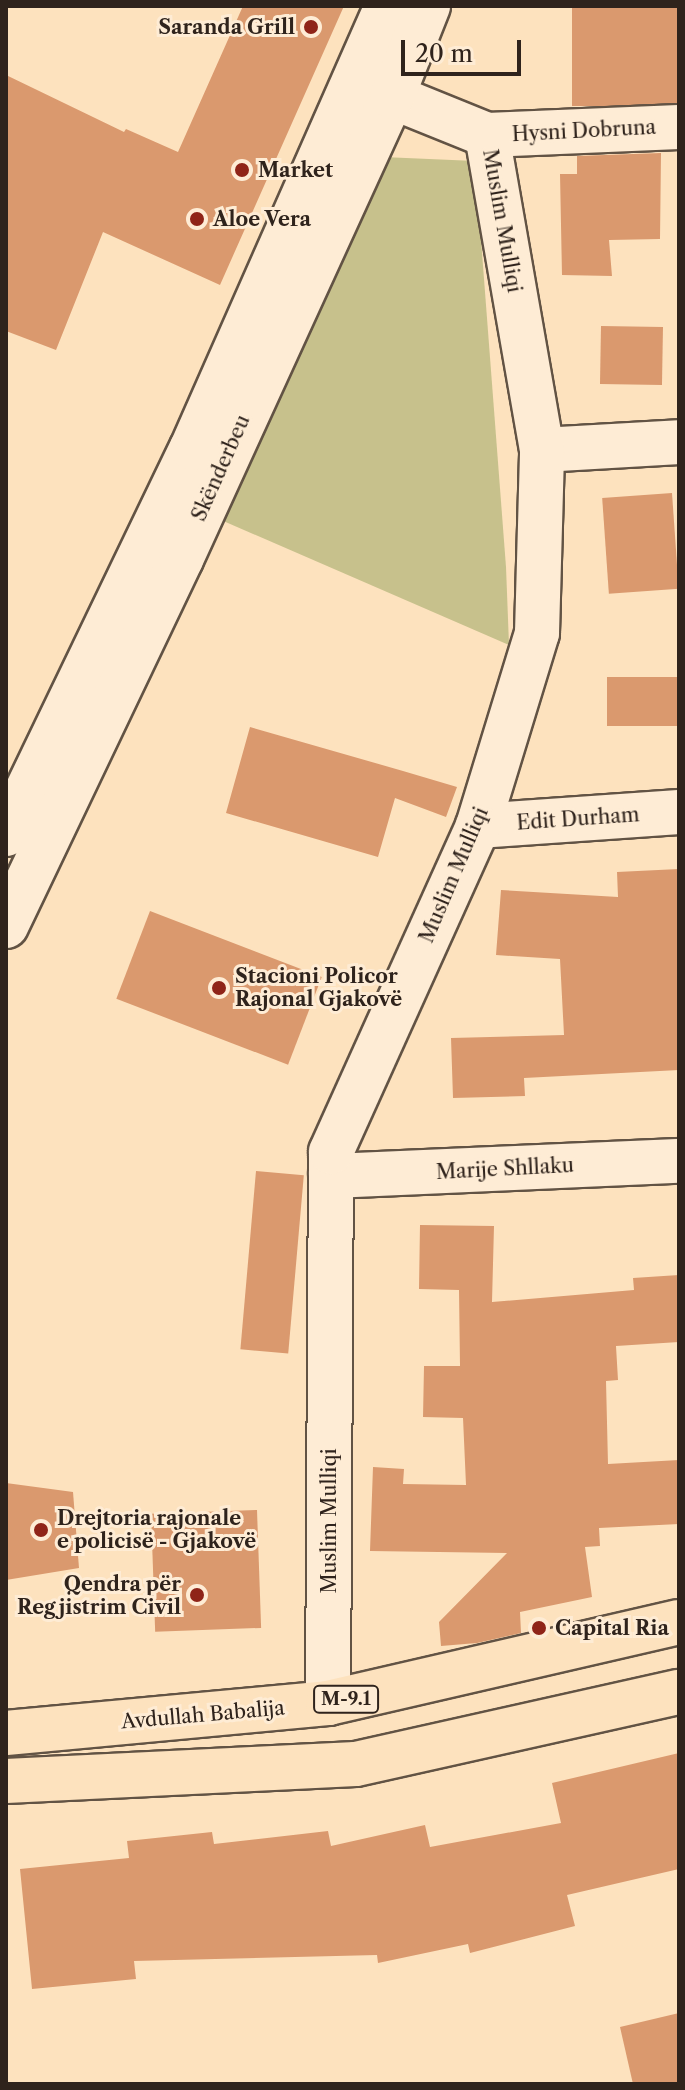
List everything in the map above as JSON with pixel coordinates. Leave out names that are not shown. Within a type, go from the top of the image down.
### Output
[{"type":"main road","name":"Avdullah Babalija","points":[[6,1733],[328,1703],[679,1622]]},
{"type":"main road","points":[[6,1781],[356,1764],[679,1692]]},
{"type":"street","name":"Skënderbeu","points":[[6,926],[181,559],[374,89],[387,6]]},
{"type":"street","name":"Skënderbeu","points":[[6,834],[167,501],[374,89],[428,6]]},
{"type":"street","name":"Hysni Dobruna","points":[[374,89],[487,135],[679,127]]},
{"type":"street","name":"Muslim Mulliqi","points":[[328,1703],[331,1152],[478,826],[537,633],[542,450],[487,135]]},
{"type":"street","points":[[542,450],[679,442]]},
{"type":"street","name":"Edit Durham","points":[[478,826],[679,812]]},
{"type":"street","name":"Marije Shllaku","points":[[331,1176],[679,1161]]},
{"type":"shaded area","points":[[383,157],[475,161],[506,567],[509,645],[221,520]]},
{"type":"building","points":[[243,6],[344,6],[220,285],[103,232],[56,350],[6,331],[6,75],[124,132],[126,129],[178,152]]},
{"type":"building","points":[[572,6],[679,6],[679,106],[572,106]]},
{"type":"building","points":[[661,153],[660,239],[609,240],[612,276],[562,275],[560,174],[577,174],[577,156]]},
{"type":"building","points":[[601,326],[663,327],[662,385],[600,384]]},
{"type":"building","points":[[672,493],[679,589],[609,594],[602,498]]},
{"type":"building","points":[[607,677],[679,677],[679,726],[607,726]]},
{"type":"building","points":[[250,727],[457,787],[446,817],[395,798],[378,857],[226,813]]},
{"type":"building","points":[[679,869],[679,1070],[524,1078],[525,1096],[453,1098],[451,1038],[564,1035],[560,959],[496,955],[501,890],[618,897],[617,872]]},
{"type":"building","name":"Stacioni Policor Rajonal Gjakovë","points":[[150,911],[322,977],[288,1065],[116,999]]},
{"type":"building","points":[[256,1171],[304,1175],[288,1354],[240,1349]]},
{"type":"building","points":[[420,1225],[494,1226],[492,1302],[634,1290],[633,1278],[679,1275],[679,1342],[616,1346],[618,1380],[606,1381],[608,1464],[679,1460],[679,1524],[599,1528],[600,1546],[585,1547],[592,1597],[520,1612],[521,1633],[477,1643],[441,1646],[439,1622],[507,1553],[370,1551],[373,1467],[404,1469],[403,1484],[466,1485],[463,1418],[423,1417],[424,1366],[460,1366],[459,1290],[419,1289]]},
{"type":"building","name":"Drejtoria rajonale e policisë - Gjakovë","points":[[6,1483],[73,1492],[79,1568],[6,1580]]},
{"type":"building","points":[[257,1510],[261,1628],[155,1632],[151,1514]]},
{"type":"building","points":[[679,1753],[679,1869],[567,1895],[575,1926],[470,1953],[468,1944],[378,1963],[377,1955],[134,1961],[136,1979],[32,1989],[20,1869],[129,1858],[127,1841],[212,1832],[214,1844],[328,1831],[331,1846],[425,1825],[430,1847],[561,1823],[552,1783]]},
{"type":"building","points":[[679,2013],[679,2084],[633,2084],[620,2027]]},
{"type":"place","name":"Saranda Grill","points":[[311,27]]},
{"type":"place","name":"Market","points":[[242,170]]},
{"type":"place","name":"Aloe Vera","points":[[197,219]]},
{"type":"place","name":"Stacioni Policor Rajonal Gjakovë","points":[[219,988]]},
{"type":"place","name":"Drejtoria rajonale e policisë - Gjakovë","points":[[41,1530]]},
{"type":"place","name":"Qendra për Regjistrim Civil","points":[[197,1595]]},
{"type":"place","name":"Capital Ria","points":[[539,1628]]}]
